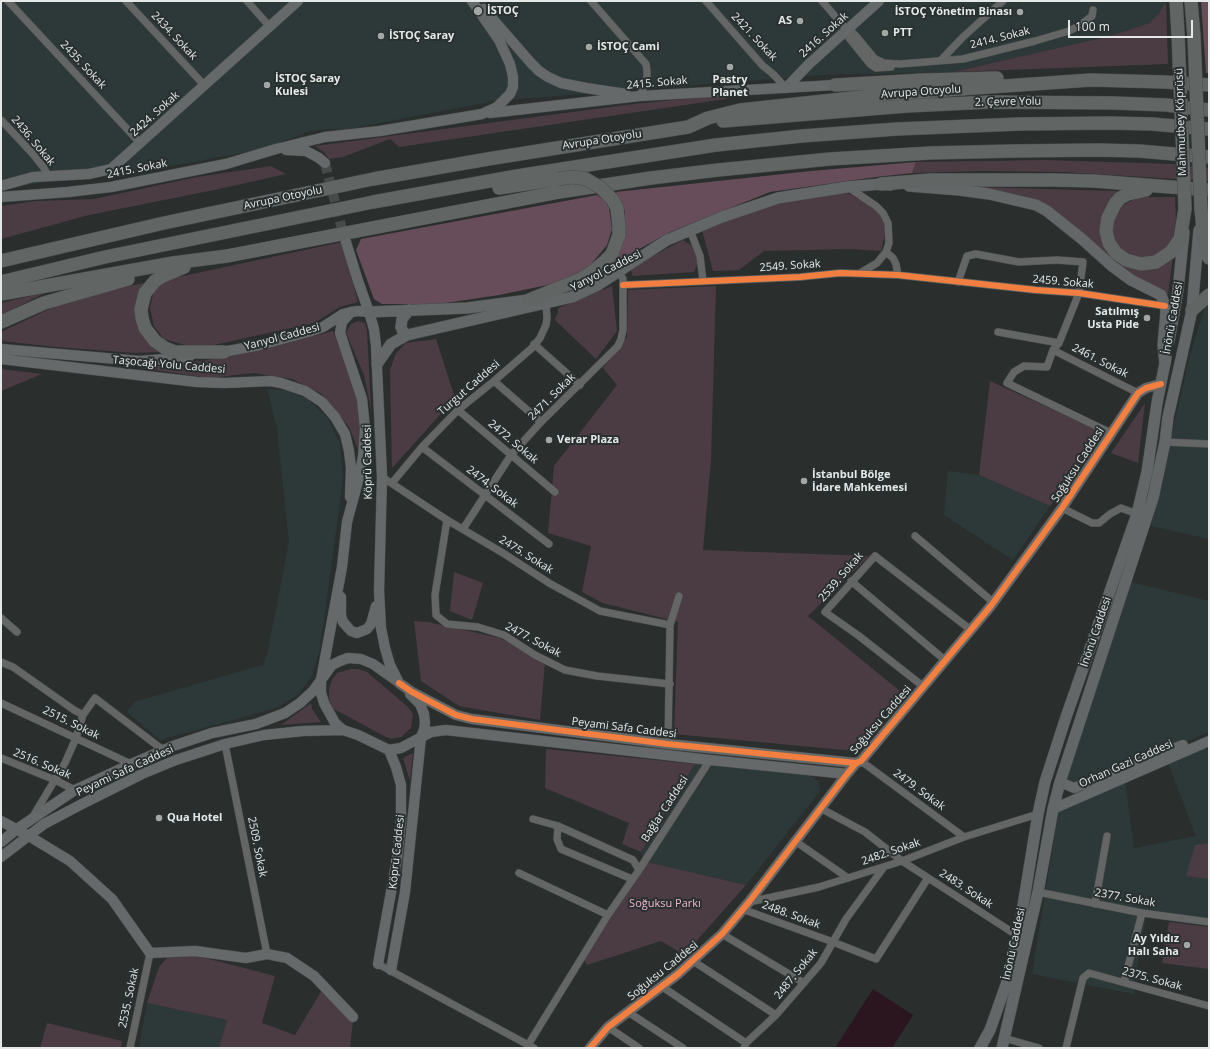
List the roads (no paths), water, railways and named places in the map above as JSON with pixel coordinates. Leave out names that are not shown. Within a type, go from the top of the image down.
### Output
[{"type":"highway","name":"Mahmutbey Köprüsü","points":[[1176,1],[1185,209],[1180,239],[1171,252],[1156,262],[1141,264],[1126,260],[1116,253],[1109,243],[1106,232],[1108,218],[1115,204],[1120,198],[1138,191],[1176,187]]},
{"type":"highway","name":"Mahmutbey Köprüsü","points":[[1191,1],[1194,36],[1201,209],[1205,249],[1209,258]]},
{"type":"highway","points":[[835,85],[922,80],[1066,77],[1091,80]]},
{"type":"highway","name":"Avrupa Otoyolu","points":[[1,261],[164,223],[373,179],[502,156],[688,127],[708,118],[740,110],[889,94],[1091,80],[1209,85]]},
{"type":"highway","name":"2. Çevre Yolu","points":[[688,127],[756,118],[947,103],[1114,103],[1166,105],[1209,110]]},
{"type":"highway","name":"Avrupa Otoyolu","points":[[1,282],[106,257],[445,188],[716,145],[852,132],[940,127],[1064,123],[1152,124],[1209,129]]},
{"type":"highway","points":[[1,322],[33,307],[62,297],[136,277],[227,256],[559,192],[651,178],[718,170],[930,153],[1098,150],[1209,157]]},
{"type":"highway","points":[[445,188],[462,190],[484,189],[573,177],[586,179],[601,188],[612,199],[616,208],[619,226],[617,242],[612,254],[592,272],[581,279],[529,300]]},
{"type":"highway","points":[[881,184],[930,180],[1016,179],[1094,181],[1209,190]]},
{"type":"highway","points":[[1,294],[173,263],[227,256]]},
{"type":"highway","points":[[184,267],[155,281],[145,293],[141,309],[145,328],[155,341],[165,348],[175,352],[224,352]]},
{"type":"highway","points":[[1192,310],[1209,296]]},
{"type":"main road","name":"2424. Sokak","points":[[1,186],[34,177],[89,174],[111,169],[141,144],[298,1]]},
{"type":"main road","points":[[473,1],[484,9],[531,63],[548,77],[561,83],[640,96]]},
{"type":"main road","points":[[473,1],[499,40],[510,64],[513,77],[513,87],[510,94],[497,107],[482,114]]},
{"type":"main road","name":"2416. Sokak","points":[[786,88],[809,64],[879,1]]},
{"type":"main road","name":"2415. Sokak","points":[[1,197],[111,187],[226,164],[276,149],[325,138],[380,131],[482,114],[640,96],[835,85]]},
{"type":"main road","points":[[276,149],[306,152],[319,158],[325,163]]},
{"type":"main road","points":[[377,364],[391,344],[399,338],[572,297],[598,285],[666,240],[722,217],[778,198],[847,187],[881,184],[959,190],[989,194],[1036,205],[1047,211],[1082,239],[1112,266],[1132,280],[1161,295],[1165,306],[1163,345],[1165,364]]},
{"type":"main road","name":"İnönü Caddesi","points":[[980,1048],[990,1030],[1008,979],[1018,936],[1038,814],[1045,782],[1065,720],[1137,514],[1147,472],[1175,309],[1180,276],[1185,209]]},
{"type":"main road","name":"İnönü Caddesi","points":[[1003,1043],[1038,892],[1060,782],[1152,498],[1165,442],[1168,417],[1192,310],[1201,209]]},
{"type":"main road","name":"Yanyol Caddesi","points":[[1,349],[140,361],[224,352],[324,327],[343,314],[351,312],[467,308],[529,300],[553,295],[582,285],[666,240]]},
{"type":"main road","name":"Köprü Caddesi","points":[[346,242],[358,282],[370,312],[374,329],[382,477],[379,591],[381,628],[390,665],[399,683]]},
{"type":"main road","points":[[407,336],[403,332],[402,319],[409,310]]},
{"type":"main road","name":"Köprü Caddesi","points":[[321,680],[342,567],[348,522],[363,457],[365,428],[362,399],[340,333],[342,322],[351,312]]},
{"type":"main road","name":"Taşocağı Yolu Caddesi","points":[[1,359],[168,379],[225,383],[271,381],[305,391],[322,402],[335,417],[345,434],[351,468],[348,522]]},
{"type":"main road","points":[[1138,392],[1150,386],[1161,384]]},
{"type":"main road","name":"Soğuksu Caddesi","points":[[590,1048],[608,1027],[678,974],[722,934],[847,774],[946,661],[993,602],[1062,508],[1138,392]]},
{"type":"main road","points":[[342,567],[341,615],[343,622],[351,631],[357,634],[367,629],[371,624],[379,591]]},
{"type":"main road","points":[[1,842],[17,829],[74,790],[131,764],[163,750],[212,733],[256,724],[285,713],[300,703],[313,690],[332,665],[348,658],[361,659],[373,664],[399,683],[420,704],[424,714],[424,730],[421,737],[401,748],[389,750],[358,735],[343,730],[335,723],[324,703],[321,693],[321,680]]},
{"type":"main road","name":"Peyami Safa Caddesi","points":[[399,683],[412,692],[456,716],[472,720],[668,744],[858,762]]},
{"type":"main road","name":"Peyami Safa Caddesi","points":[[1,857],[44,824],[142,774],[176,760],[225,744],[264,735],[303,731],[343,730]]},
{"type":"main road","name":"Peyami Safa Caddesi","points":[[421,737],[431,732],[446,730],[847,774]]},
{"type":"main road","name":"Köprü Caddesi","points":[[391,970],[405,892],[421,737]]},
{"type":"main road","name":"Orhan Gazi Caddesi","points":[[1060,782],[1074,788],[1208,741]]},
{"type":"main road","name":"Orhan Gazi Caddesi","points":[[1054,808],[1208,741]]},
{"type":"main road","name":"Köprü Caddesi","points":[[378,964],[397,859],[401,819],[401,785],[389,750]]},
{"type":"main road","points":[[1,821],[70,861],[112,899],[150,953],[195,951],[246,958],[267,954],[287,958],[314,976],[353,1016]]},
{"type":"street","name":"2435. Sokak","points":[[8,1],[141,144]]},
{"type":"street","name":"2434. Sokak","points":[[126,1],[205,86]]},
{"type":"street","points":[[247,1],[270,27]]},
{"type":"street","points":[[591,1],[646,64],[647,77],[640,96]]},
{"type":"street","name":"2421. Sokak","points":[[706,1],[762,65],[786,88]]},
{"type":"street","name":"2414. Sokak","points":[[822,1],[847,30],[856,36],[875,59],[884,63],[900,64],[979,55],[1069,31],[1079,26],[1092,16],[1093,10]]},
{"type":"street","points":[[941,60],[963,37],[1003,1]]},
{"type":"street","name":"2436. Sokak","points":[[1,120],[32,153],[44,168],[48,176]]},
{"type":"street","points":[[847,187],[876,206],[883,213],[888,223],[889,243],[886,252],[877,263],[860,273]]},
{"type":"street","points":[[690,230],[700,256],[703,280]]},
{"type":"street","points":[[886,252],[896,264],[898,275]]},
{"type":"street","points":[[958,282],[967,256],[976,254],[1019,262],[1057,260],[1083,262],[1079,293],[1060,343],[1053,350],[1047,367],[1024,366],[1014,372],[1007,383],[1111,433]]},
{"type":"street","name":"2471. Sokak","points":[[463,529],[484,494],[511,455],[540,422],[618,346],[623,330],[623,279],[619,272]]},
{"type":"street","name":"2549. Sokak","points":[[623,285],[703,280],[800,277],[840,273],[898,275],[958,282]]},
{"type":"street","name":"2459. Sokak","points":[[958,282],[1079,293],[1165,306]]},
{"type":"street","name":"Turgut Caddesi","points":[[392,483],[422,447],[458,410],[494,381],[540,338],[546,325],[546,304]]},
{"type":"street","points":[[998,332],[1060,343]]},
{"type":"street","points":[[534,344],[580,384]]},
{"type":"street","name":"2461. Sokak","points":[[1053,350],[1138,392]]},
{"type":"street","points":[[494,381],[540,422]]},
{"type":"street","name":"2472. Sokak","points":[[458,410],[555,492]]},
{"type":"street","points":[[1165,442],[1209,444]]},
{"type":"street","name":"2474. Sokak","points":[[422,447],[549,544]]},
{"type":"street","name":"2475. Sokak","points":[[382,477],[447,520],[549,583],[600,611],[670,625]]},
{"type":"street","points":[[1062,508],[1092,523],[1099,523],[1110,514],[1121,508],[1137,514]]},
{"type":"street","name":"2477. Sokak","points":[[447,520],[435,595],[436,615],[447,624],[478,627],[504,635],[565,670],[597,676],[670,684]]},
{"type":"street","points":[[914,536],[993,602]]},
{"type":"street","name":"2539. Sokak","points":[[924,686],[825,612],[851,581],[875,556],[971,630]]},
{"type":"street","points":[[851,581],[946,661]]},
{"type":"street","points":[[668,744],[670,625],[679,596]]},
{"type":"street","points":[[1,618],[17,632]]},
{"type":"street","points":[[1,662],[13,667],[83,715]]},
{"type":"street","points":[[29,822],[65,763],[76,738],[83,715],[95,698],[163,750]]},
{"type":"street","name":"2515. Sokak","points":[[1,703],[131,764]]},
{"type":"street","name":"2509. Sokak","points":[[225,744],[267,954]]},
{"type":"street","name":"2516. Sokak","points":[[1,758],[55,780],[74,790]]},
{"type":"street","name":"Bağlar Caddesi","points":[[531,1046],[608,915],[710,760]]},
{"type":"street","name":"2479. Sokak","points":[[858,762],[964,837]]},
{"type":"street","name":"2483. Sokak","points":[[820,808],[865,832],[902,861],[1018,936]]},
{"type":"street","name":"2482. Sokak","points":[[745,906],[819,887],[884,867],[964,837],[1038,814]]},
{"type":"street","points":[[533,819],[558,826],[633,860],[639,870]]},
{"type":"street","points":[[558,826],[557,839],[561,849],[632,879]]},
{"type":"street","points":[[1095,904],[1107,836]]},
{"type":"street","points":[[795,841],[848,878]]},
{"type":"street","name":"2487. Sokak","points":[[745,1045],[776,1015],[821,963],[846,919],[884,867]]},
{"type":"street","points":[[519,873],[608,915]]},
{"type":"street","name":"2488. Sokak","points":[[745,906],[876,959],[928,878]]},
{"type":"street","name":"2377. Sokak","points":[[1038,892],[1095,904],[1209,922]]},
{"type":"street","points":[[1124,982],[1142,912]]},
{"type":"street","points":[[722,934],[804,983]]},
{"type":"street","name":"2535. Sokak","points":[[130,1048],[150,953]]},
{"type":"street","points":[[693,961],[776,1015]]},
{"type":"street","points":[[378,964],[531,1046]]},
{"type":"street","name":"2375. Sokak","points":[[1066,1048],[1083,978],[1089,973],[1209,1006]]},
{"type":"street","points":[[661,986],[745,1045]]},
{"type":"street","points":[[628,1012],[683,1048]]},
{"type":"street","points":[[608,1027],[639,1048]]},
{"type":"street","points":[[1003,1043],[1039,1048]]},
{"type":"tunnel","points":[[325,163],[345,241]]},
{"type":"place","name":"İSTOÇ","points":[[478,11]]},
{"type":"place","name":"İSTOÇ Yönetim Binası","points":[[1020,12]]},
{"type":"place","name":"AS","points":[[800,21]]},
{"type":"place","name":"PTT","points":[[885,33]]},
{"type":"place","name":"İSTOÇ Saray","points":[[381,36]]},
{"type":"place","name":"İSTOÇ Cami","points":[[589,47]]},
{"type":"place","name":"Pastry Planet","points":[[730,67]]},
{"type":"place","name":"İSTOÇ Saray Kulesi","points":[[267,85]]},
{"type":"place","name":"Satılmış Usta Pide","points":[[1147,318]]},
{"type":"place","name":"Verar Plaza","points":[[549,440]]},
{"type":"place","name":"İstanbul Bölge İdare Mahkemesi","points":[[804,481]]},
{"type":"place","name":"Qua Hotel","points":[[159,818]]},
{"type":"place","name":"Ay Yıldız Halı Saha","points":[[1187,945]]},
{"type":"park label","name":"Soğuksu Parkı","points":[[665,904]]}]
